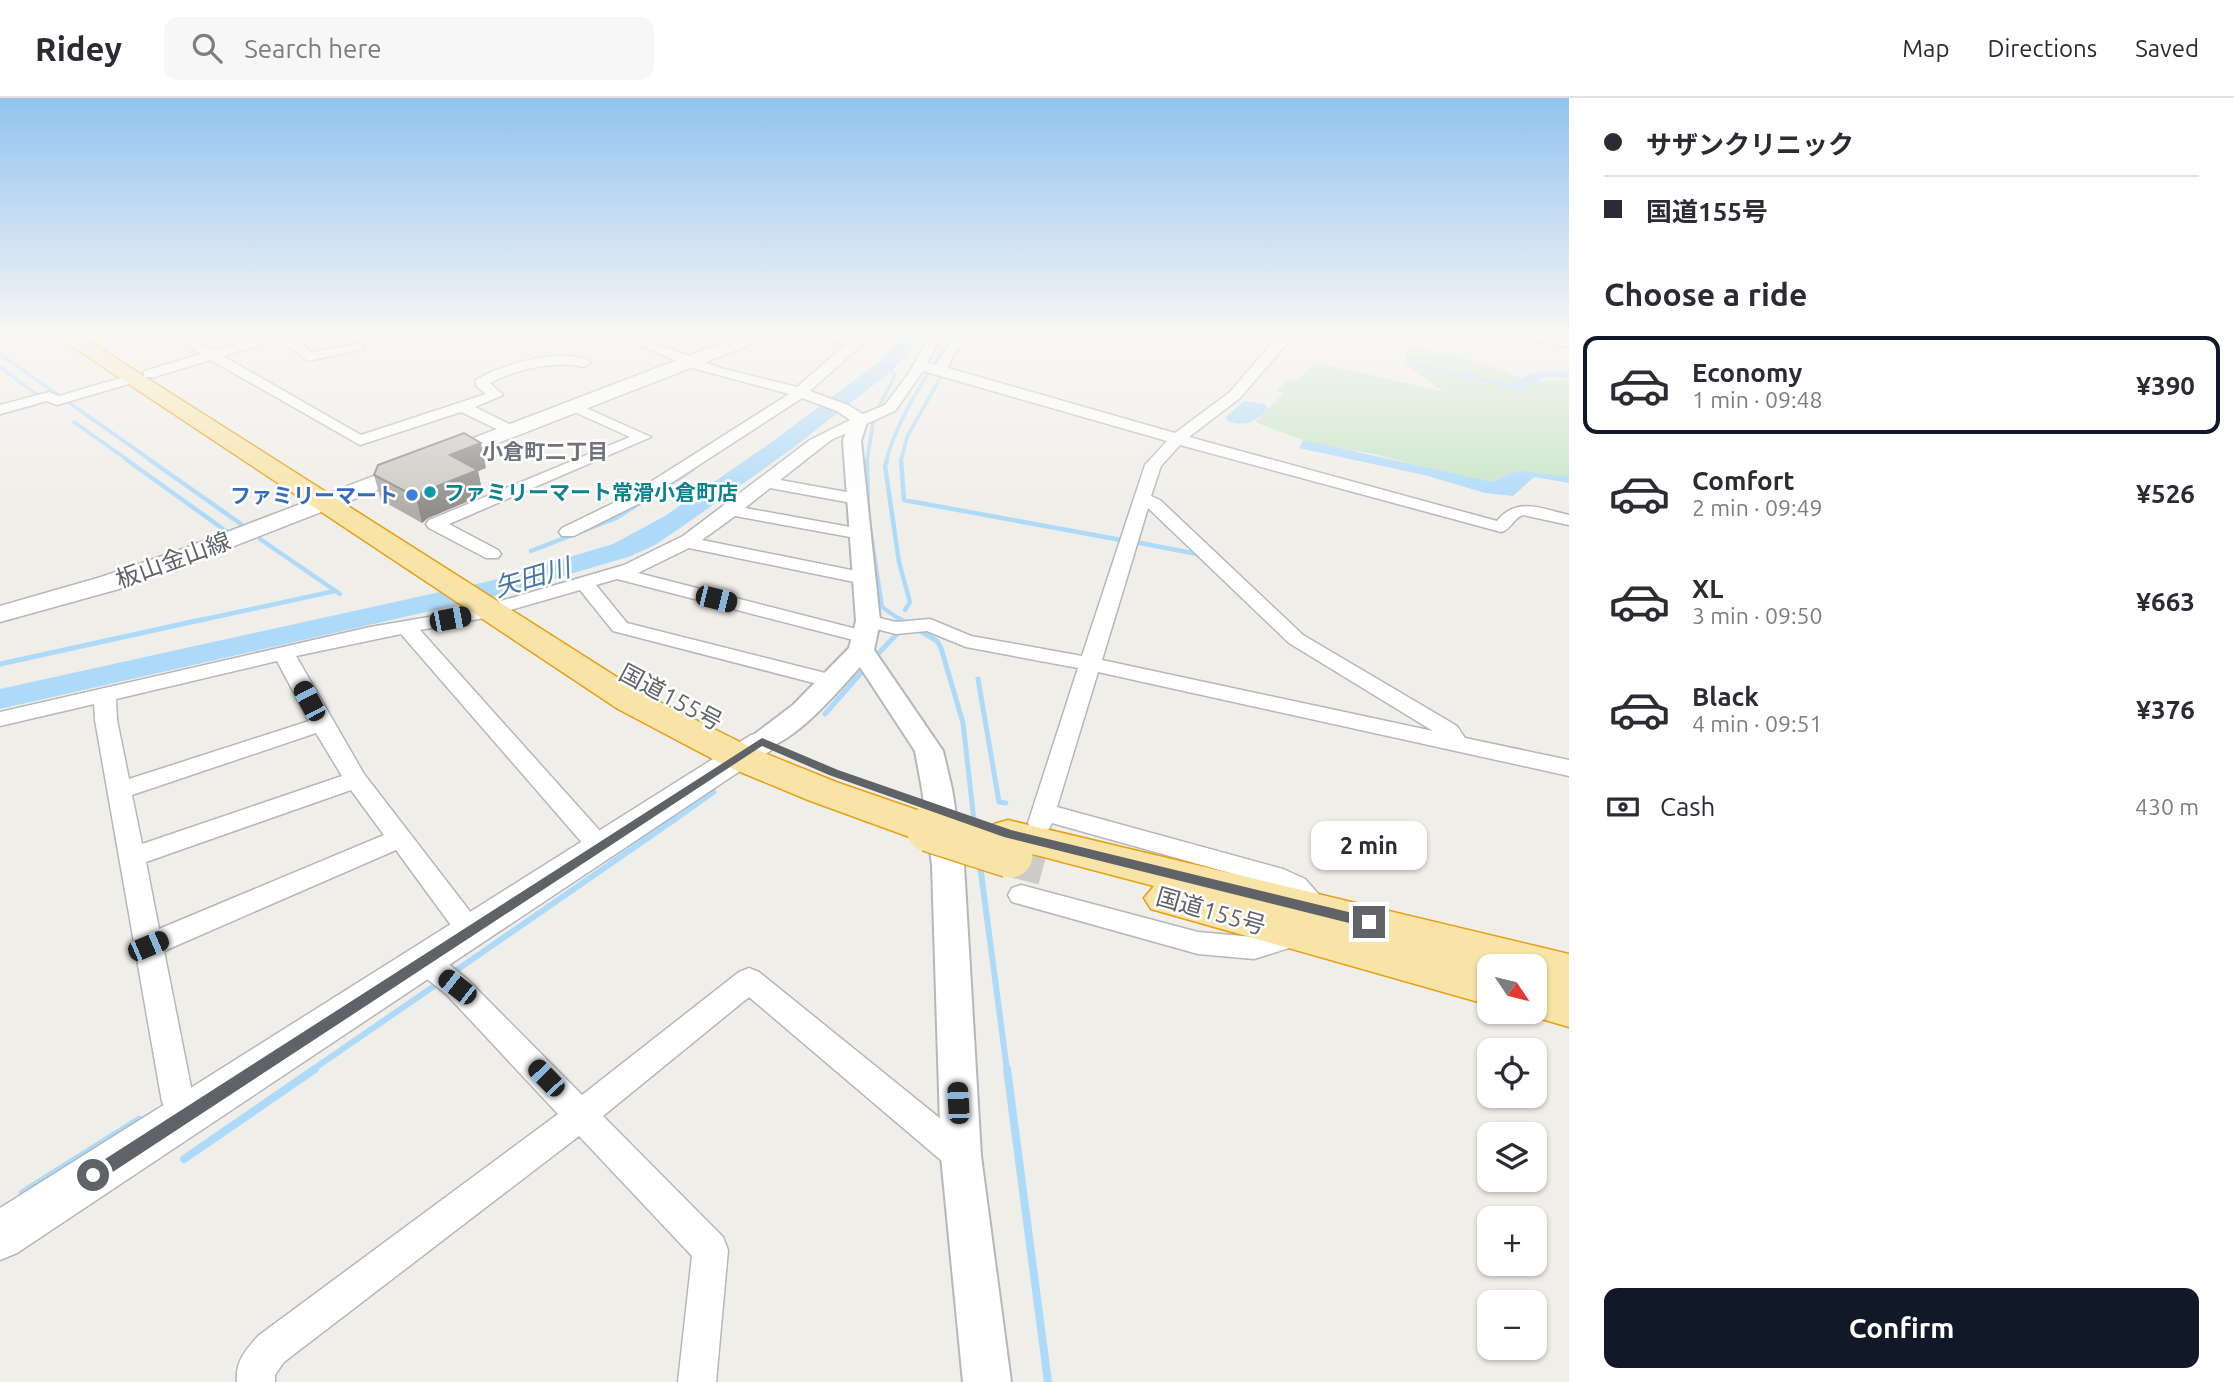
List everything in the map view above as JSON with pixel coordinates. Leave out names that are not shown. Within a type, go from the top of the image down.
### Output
[{"type":"highway","name":"国道155号","points":[[167,393],[484,597],[630,701],[750,749],[822,791],[1307,922],[1477,982]]},
{"type":"highway","name":"国道155号","points":[[1307,922],[1569,973]]},
{"type":"highway","points":[[1547,1001],[1569,1007]]},
{"type":"main road","name":"板山金山線","points":[[0,614],[123,578],[611,393]]},
{"type":"main road","points":[[0,1236],[750,749]]},
{"type":"street","points":[[0,410],[49,396],[65,399],[85,393]]},
{"type":"street","points":[[277,393],[360,440],[496,396],[492,393]]},
{"type":"street","points":[[568,532],[609,515],[655,489],[745,426],[801,393],[854,416]]},
{"type":"street","points":[[0,719],[370,633],[406,627],[484,597],[585,583],[657,559],[730,510],[827,434],[854,416],[890,408],[905,393]]},
{"type":"street","points":[[1017,393],[1501,527],[1512,513],[1522,510],[1569,520]]},
{"type":"street","points":[[1025,844],[1089,664],[1153,465],[1177,439],[1237,393]]},
{"type":"street","points":[[461,407],[512,431]]},
{"type":"street","points":[[492,554],[435,524],[643,436],[575,407]]},
{"type":"street","points":[[854,416],[852,441],[864,578],[865,636],[929,751],[948,865],[961,1156],[987,1382]]},
{"type":"street","points":[[766,482],[857,499]]},
{"type":"street","points":[[1142,498],[1154,504],[1296,639],[1449,731],[1458,745]]},
{"type":"street","points":[[730,510],[861,534]]},
{"type":"street","points":[[687,541],[864,578]]},
{"type":"street","points":[[617,573],[865,636],[895,628],[930,625],[966,641],[1089,664],[1569,768]]},
{"type":"street","points":[[585,583],[613,622],[620,627],[833,682]]},
{"type":"street","points":[[406,627],[600,847]]},
{"type":"street","points":[[750,749],[787,725],[833,682],[865,636]]},
{"type":"street","points":[[285,654],[322,724],[356,779],[471,931]]},
{"type":"street","points":[[106,695],[106,720],[178,1102],[187,1114]]},
{"type":"street","points":[[120,790],[322,724]]},
{"type":"street","points":[[132,857],[356,779]]},
{"type":"street","points":[[148,946],[401,838]]},
{"type":"street","points":[[425,961],[457,987],[710,1250],[697,1382]]},
{"type":"street","points":[[256,1382],[255,1369],[271,1349],[581,1115],[749,980],[961,1156]]},
{"type":"green space","points":[[1284,393],[1569,393],[1569,478],[1511,473],[1492,482],[1463,477],[1373,454],[1311,443],[1255,422]]},
{"type":"water","points":[[1244,401],[1265,404],[1268,409],[1249,422],[1239,424],[1227,421],[1226,417]]},
{"type":"water","points":[[1303,440],[1492,482],[1511,473],[1523,471],[1569,477],[1569,483],[1534,477],[1513,496],[1485,493],[1428,476],[1299,448]]},
{"type":"building","points":[[464,433],[481,443],[450,455],[478,470],[422,492],[416,497],[374,475],[378,465]]},
{"type":"waterway","points":[[35,393],[40,397]]},
{"type":"waterway","points":[[55,393],[152,461]]},
{"type":"waterway","name":"矢田川","points":[[0,699],[496,588],[622,550],[674,521],[781,446],[850,393]]},
{"type":"waterway","points":[[867,461],[874,417],[886,393]]},
{"type":"waterway","points":[[886,461],[898,429],[917,393]]},
{"type":"waterway","points":[[901,461],[907,437],[932,393]]},
{"type":"waterway","points":[[0,414],[34,405]]},
{"type":"waterway","points":[[74,422],[129,461]]},
{"type":"waterway","points":[[127,460],[226,531]]},
{"type":"waterway","points":[[150,460],[241,524]]},
{"type":"waterway","points":[[887,460],[885,466],[899,562],[910,602],[905,610]]},
{"type":"waterway","points":[[867,461],[868,516],[882,607],[902,621]]},
{"type":"waterway","points":[[901,461],[904,500],[1121,540]]},
{"type":"waterway","points":[[531,551],[616,518],[693,469]]},
{"type":"waterway","points":[[260,539],[340,594]]},
{"type":"waterway","points":[[1135,542],[1197,554],[1200,557]]},
{"type":"waterway","points":[[197,621],[335,591]]},
{"type":"waterway","points":[[0,664],[205,619]]},
{"type":"waterway","points":[[900,619],[908,625]]},
{"type":"waterway","points":[[917,629],[937,641],[941,648],[963,723],[974,821]]},
{"type":"waterway","points":[[873,659],[897,634]]},
{"type":"waterway","points":[[825,714],[867,666]]},
{"type":"waterway","points":[[978,679],[999,802],[1006,803]]},
{"type":"waterway","points":[[673,821],[714,792]]},
{"type":"waterway","points":[[451,974],[675,819]]},
{"type":"waterway","points":[[974,819],[975,827]]},
{"type":"waterway","points":[[980,865],[1007,1070]]},
{"type":"waterway","points":[[312,1070],[440,982]]},
{"type":"waterway","points":[[184,1159],[315,1069]]},
{"type":"waterway","points":[[1007,1069],[1048,1382]]},
{"type":"waterway","points":[[23,1193],[139,1120]]},
{"type":"tunnel","points":[[1025,881],[1037,836]]},
{"type":"place","name":"ファミリーマート常滑小倉町店","points":[[430,492]]},
{"type":"place","name":"ファミリーマート","points":[[412,495]]},
{"type":"district","name":"小倉町二丁目","points":[[545,451]]},
{"type":"route","points":[[93,1175],[702,783],[762,741],[833,773],[1008,834],[1369,922]]}]
